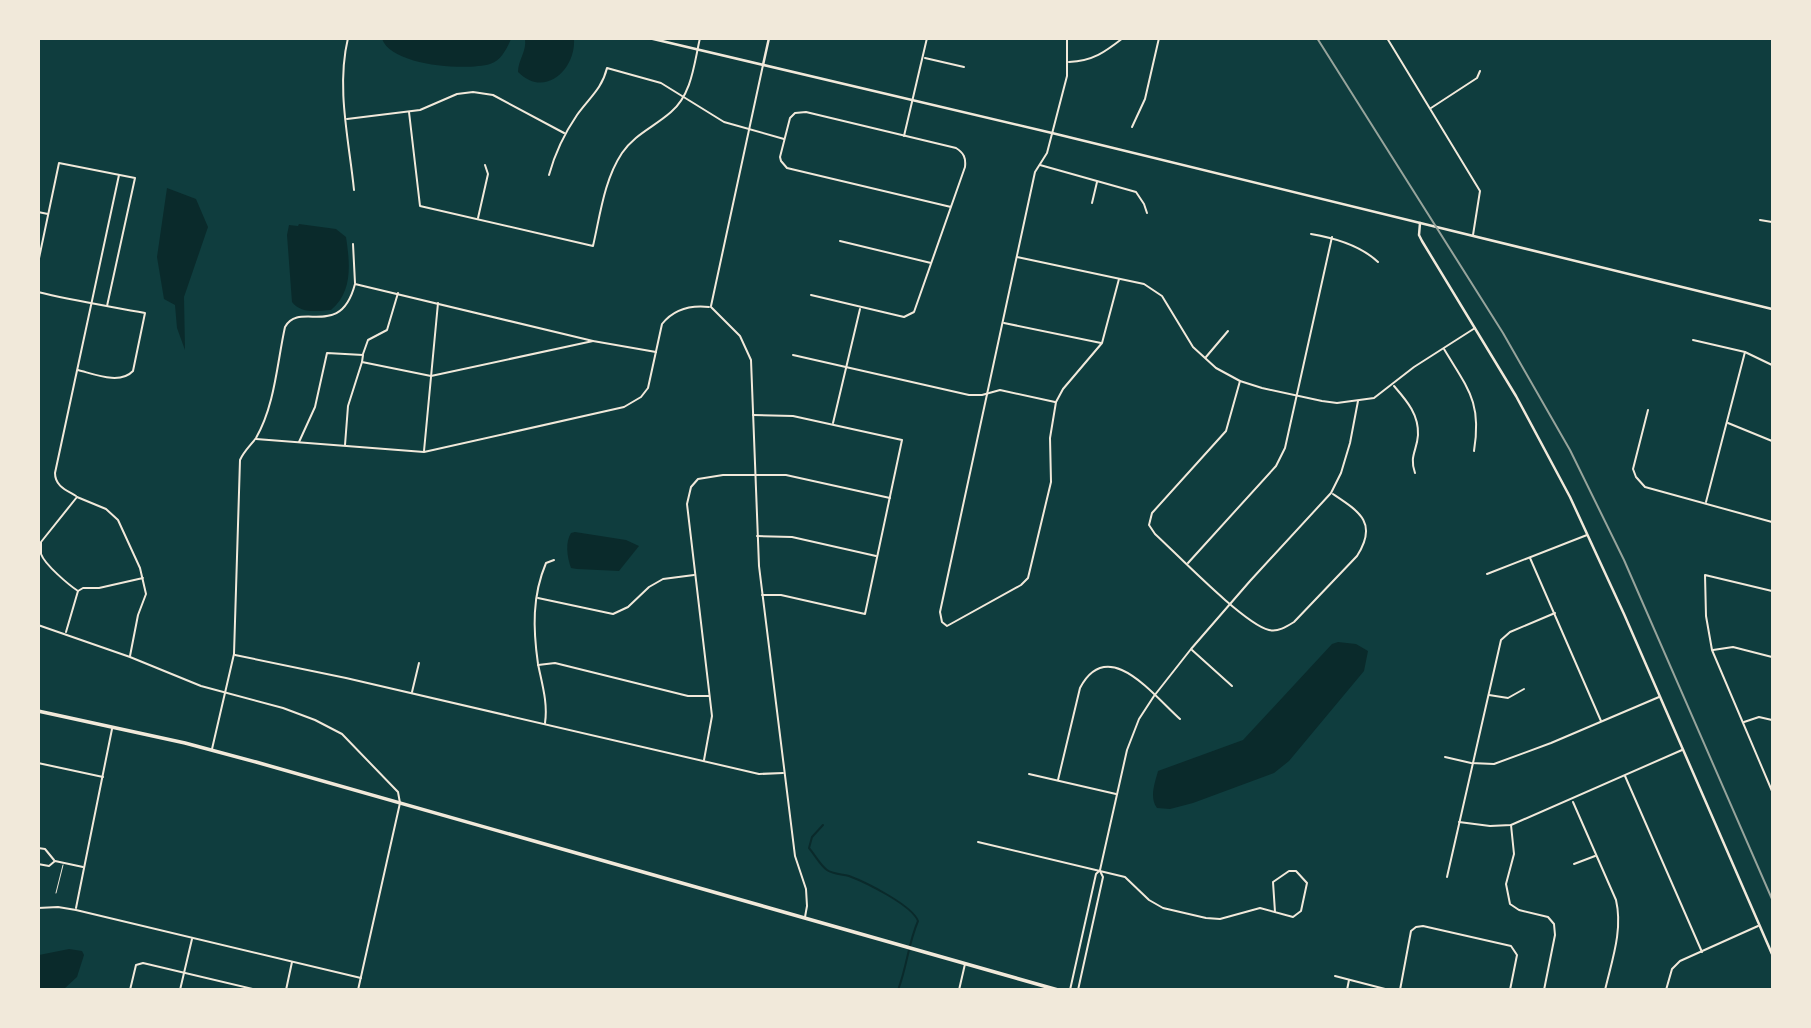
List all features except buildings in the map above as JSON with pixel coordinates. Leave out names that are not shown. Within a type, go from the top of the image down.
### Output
[{"type":"main road","points":[[38,711],[211,750],[1058,989]]},
{"type":"street","points":[[348,38],[342,74],[354,190]]},
{"type":"street","points":[[649,38],[1052,133],[1773,309]]},
{"type":"street","points":[[409,112],[420,206],[593,246],[610,177],[622,152],[641,132],[672,111],[684,97],[700,38]]},
{"type":"street","points":[[711,307],[769,38]]},
{"type":"street","points":[[904,135],[927,38]]},
{"type":"street","points":[[1067,38],[1068,62],[1047,153],[1035,172],[940,612],[942,622],[947,626],[1021,586],[1028,578],[1051,482],[1051,421],[1056,402],[1063,388],[1102,343],[1119,279]]},
{"type":"street","points":[[1068,62],[1098,57],[1123,38]]},
{"type":"street","points":[[1132,127],[1145,99],[1159,38]]},
{"type":"street","points":[[1387,38],[1480,191],[1473,236]]},
{"type":"street","points":[[923,57],[964,67]]},
{"type":"street","points":[[549,175],[565,133],[601,87],[607,68],[651,79],[724,122],[785,139]]},
{"type":"street","points":[[1430,108],[1477,78],[1480,71]]},
{"type":"street","points":[[347,119],[420,110],[457,94],[473,92],[484,93],[510,104],[565,133]]},
{"type":"street","points":[[811,295],[904,317],[914,312],[932,264],[965,167],[964,156],[956,148],[801,112],[795,113],[790,118],[780,157],[787,168],[951,207]]},
{"type":"street","points":[[38,262],[59,163],[135,178],[107,306]]},
{"type":"street","points":[[478,219],[488,174],[485,165]]},
{"type":"street","points":[[1039,165],[1136,192],[1147,213]]},
{"type":"street","points":[[119,175],[55,480],[77,497],[106,509],[118,520],[129,540],[146,594],[138,615],[130,657]]},
{"type":"street","points":[[1092,203],[1097,181]]},
{"type":"street","points":[[38,212],[48,214]]},
{"type":"street","points":[[1760,220],[1773,222]]},
{"type":"street","points":[[1420,223],[1419,235],[1422,241],[1542,442],[1588,534],[1773,954]]},
{"type":"street","points":[[1311,234],[1332,237],[1368,253],[1378,262]]},
{"type":"street","points":[[1187,564],[1276,466],[1286,448],[1332,237]]},
{"type":"street","points":[[840,242],[932,264]]},
{"type":"street","points":[[211,750],[234,654],[240,460],[255,439],[268,408],[288,321],[333,315],[347,306],[355,284],[354,244]]},
{"type":"street","points":[[1016,257],[1144,284],[1162,296],[1181,330],[1216,368],[1240,381],[1322,401],[1374,398],[1475,328]]},
{"type":"street","points":[[355,284],[593,341],[656,352]]},
{"type":"street","points":[[38,292],[145,313],[133,371],[122,378],[114,378],[77,370]]},
{"type":"street","points":[[345,446],[348,406],[368,340],[387,330],[398,293]]},
{"type":"street","points":[[424,452],[438,303]]},
{"type":"street","points":[[255,439],[424,452],[624,407],[641,397],[648,388],[662,324],[666,319],[690,306],[711,307],[740,336],[751,360],[756,536],[795,856],[806,889],[807,906],[804,919]]},
{"type":"street","points":[[833,424],[860,307]]},
{"type":"street","points":[[1002,322],[1102,343]]},
{"type":"street","points":[[1204,358],[1228,331]]},
{"type":"street","points":[[1693,340],[1745,352],[1773,365]]},
{"type":"street","points":[[362,362],[431,376],[593,341]]},
{"type":"street","points":[[1443,349],[1472,395],[1477,410],[1478,428],[1474,451]]},
{"type":"street","points":[[1706,503],[1745,352]]},
{"type":"street","points":[[299,443],[315,407],[327,353],[363,355]]},
{"type":"street","points":[[793,355],[969,395],[994,390],[1007,391],[1056,402]]},
{"type":"street","points":[[1240,381],[1226,431],[1152,513],[1149,525],[1155,534],[1257,626],[1271,631],[1284,629],[1294,622],[1357,556],[1364,545],[1367,533],[1365,522],[1356,510],[1331,493]]},
{"type":"street","points":[[1392,384],[1410,404],[1417,419],[1418,436],[1411,462],[1415,473]]},
{"type":"street","points":[[1078,989],[1117,794],[1127,750],[1139,719],[1191,649],[1331,493],[1341,473],[1350,443],[1358,401]]},
{"type":"street","points":[[1648,410],[1633,469],[1645,487],[1773,522]]},
{"type":"street","points":[[752,415],[793,416],[902,440],[865,614],[781,595],[762,594]]},
{"type":"street","points":[[1728,423],[1773,441]]},
{"type":"street","points":[[704,761],[712,726],[687,505],[691,486],[698,480],[723,475],[754,474],[800,478],[890,498]]},
{"type":"street","points":[[77,497],[41,542],[41,554],[70,586],[78,591]]},
{"type":"street","points":[[1487,574],[1588,534]]},
{"type":"street","points":[[756,536],[792,537],[877,556]]},
{"type":"street","points":[[1530,558],[1602,722]]},
{"type":"street","points":[[544,724],[547,709],[534,627],[536,597],[546,563],[554,560]]},
{"type":"street","points":[[536,597],[613,614],[628,607],[649,587],[663,579],[695,575]]},
{"type":"street","points":[[1772,789],[1712,650],[1706,616],[1705,575],[1773,592]]},
{"type":"street","points":[[65,633],[78,591],[143,578]]},
{"type":"street","points":[[1447,877],[1500,640],[1510,632],[1555,613]]},
{"type":"street","points":[[38,625],[224,694],[283,708],[316,720],[342,734],[398,792],[400,803],[358,989]]},
{"type":"street","points":[[1712,650],[1733,648],[1773,657]]},
{"type":"street","points":[[1191,649],[1232,686]]},
{"type":"street","points":[[234,654],[759,774],[784,773]]},
{"type":"street","points":[[412,693],[419,663]]},
{"type":"street","points":[[538,665],[555,663],[688,696],[710,696]]},
{"type":"street","points":[[1058,780],[1080,688],[1094,669],[1105,666],[1119,668],[1130,674],[1180,719]]},
{"type":"street","points":[[1488,695],[1508,698],[1524,689]]},
{"type":"street","points":[[1445,757],[1494,765],[1660,696]]},
{"type":"street","points":[[1743,722],[1759,718],[1773,720]]},
{"type":"street","points":[[76,910],[112,727]]},
{"type":"street","points":[[1458,822],[1490,826],[1511,825],[1683,750]]},
{"type":"street","points":[[38,763],[104,778]]},
{"type":"street","points":[[1029,774],[1117,794]]},
{"type":"street","points":[[1625,776],[1702,951]]},
{"type":"street","points":[[1572,800],[1616,900],[1620,916],[1605,989]]},
{"type":"street","points":[[1511,825],[1514,854],[1506,884],[1510,904],[1548,918],[1554,925],[1555,935],[1544,989]]},
{"type":"street","points":[[978,842],[1125,877],[1149,900],[1163,908],[1206,918],[1220,919],[1260,908],[1293,917],[1301,911],[1307,883],[1296,871],[1289,871],[1273,882],[1275,912]]},
{"type":"street","points":[[38,848],[45,849],[55,861],[85,867]]},
{"type":"street","points":[[1574,864],[1596,855]]},
{"type":"street","points":[[38,864],[49,866],[55,861]]},
{"type":"street","points":[[1070,989],[1096,874],[1100,870]]},
{"type":"street","points":[[38,908],[76,910],[360,978]]},
{"type":"street","points":[[1666,989],[1672,969],[1680,961],[1760,925]]},
{"type":"street","points":[[1400,989],[1412,932],[1416,927],[1423,926],[1511,946],[1517,955],[1510,989]]},
{"type":"street","points":[[180,989],[192,938]]},
{"type":"street","points":[[286,989],[292,961]]},
{"type":"street","points":[[130,989],[136,965],[143,963],[257,989]]},
{"type":"street","points":[[959,989],[965,964]]},
{"type":"street","points":[[1335,976],[1389,989]]},
{"type":"street","points":[[1347,989],[1349,979]]},
{"type":"lane","points":[[56,893],[63,862]]},
{"type":"water","points":[[382,39],[511,39],[503,54],[494,62],[464,67],[414,61],[389,48]]},
{"type":"water","points":[[525,39],[574,39],[570,61],[557,77],[548,81],[528,80],[518,72]]},
{"type":"water","points":[[167,188],[196,199],[208,227],[184,297],[185,350],[177,328],[175,305],[164,299],[157,257]]},
{"type":"water","points":[[289,225],[336,229],[346,237],[349,267],[346,286],[338,303],[331,310],[305,310],[292,302],[287,235]]},
{"type":"water","points":[[571,533],[626,540],[639,546],[619,571],[571,568],[567,545]]},
{"type":"water","points":[[1332,644],[1356,644],[1368,651],[1364,671],[1289,761],[1274,773],[1193,803],[1170,809],[1157,808],[1153,795],[1158,771],[1243,740]]},
{"type":"water","points":[[69,949],[82,951],[84,955],[77,977],[64,989],[39,989],[39,955]]},
{"type":"waterway","points":[[823,825],[812,837],[809,848],[824,868],[849,876],[887,895],[907,908],[918,921],[898,990]]},
{"type":"railway","points":[[1317,38],[1503,333],[1570,450],[1624,560],[1772,899]]}]
